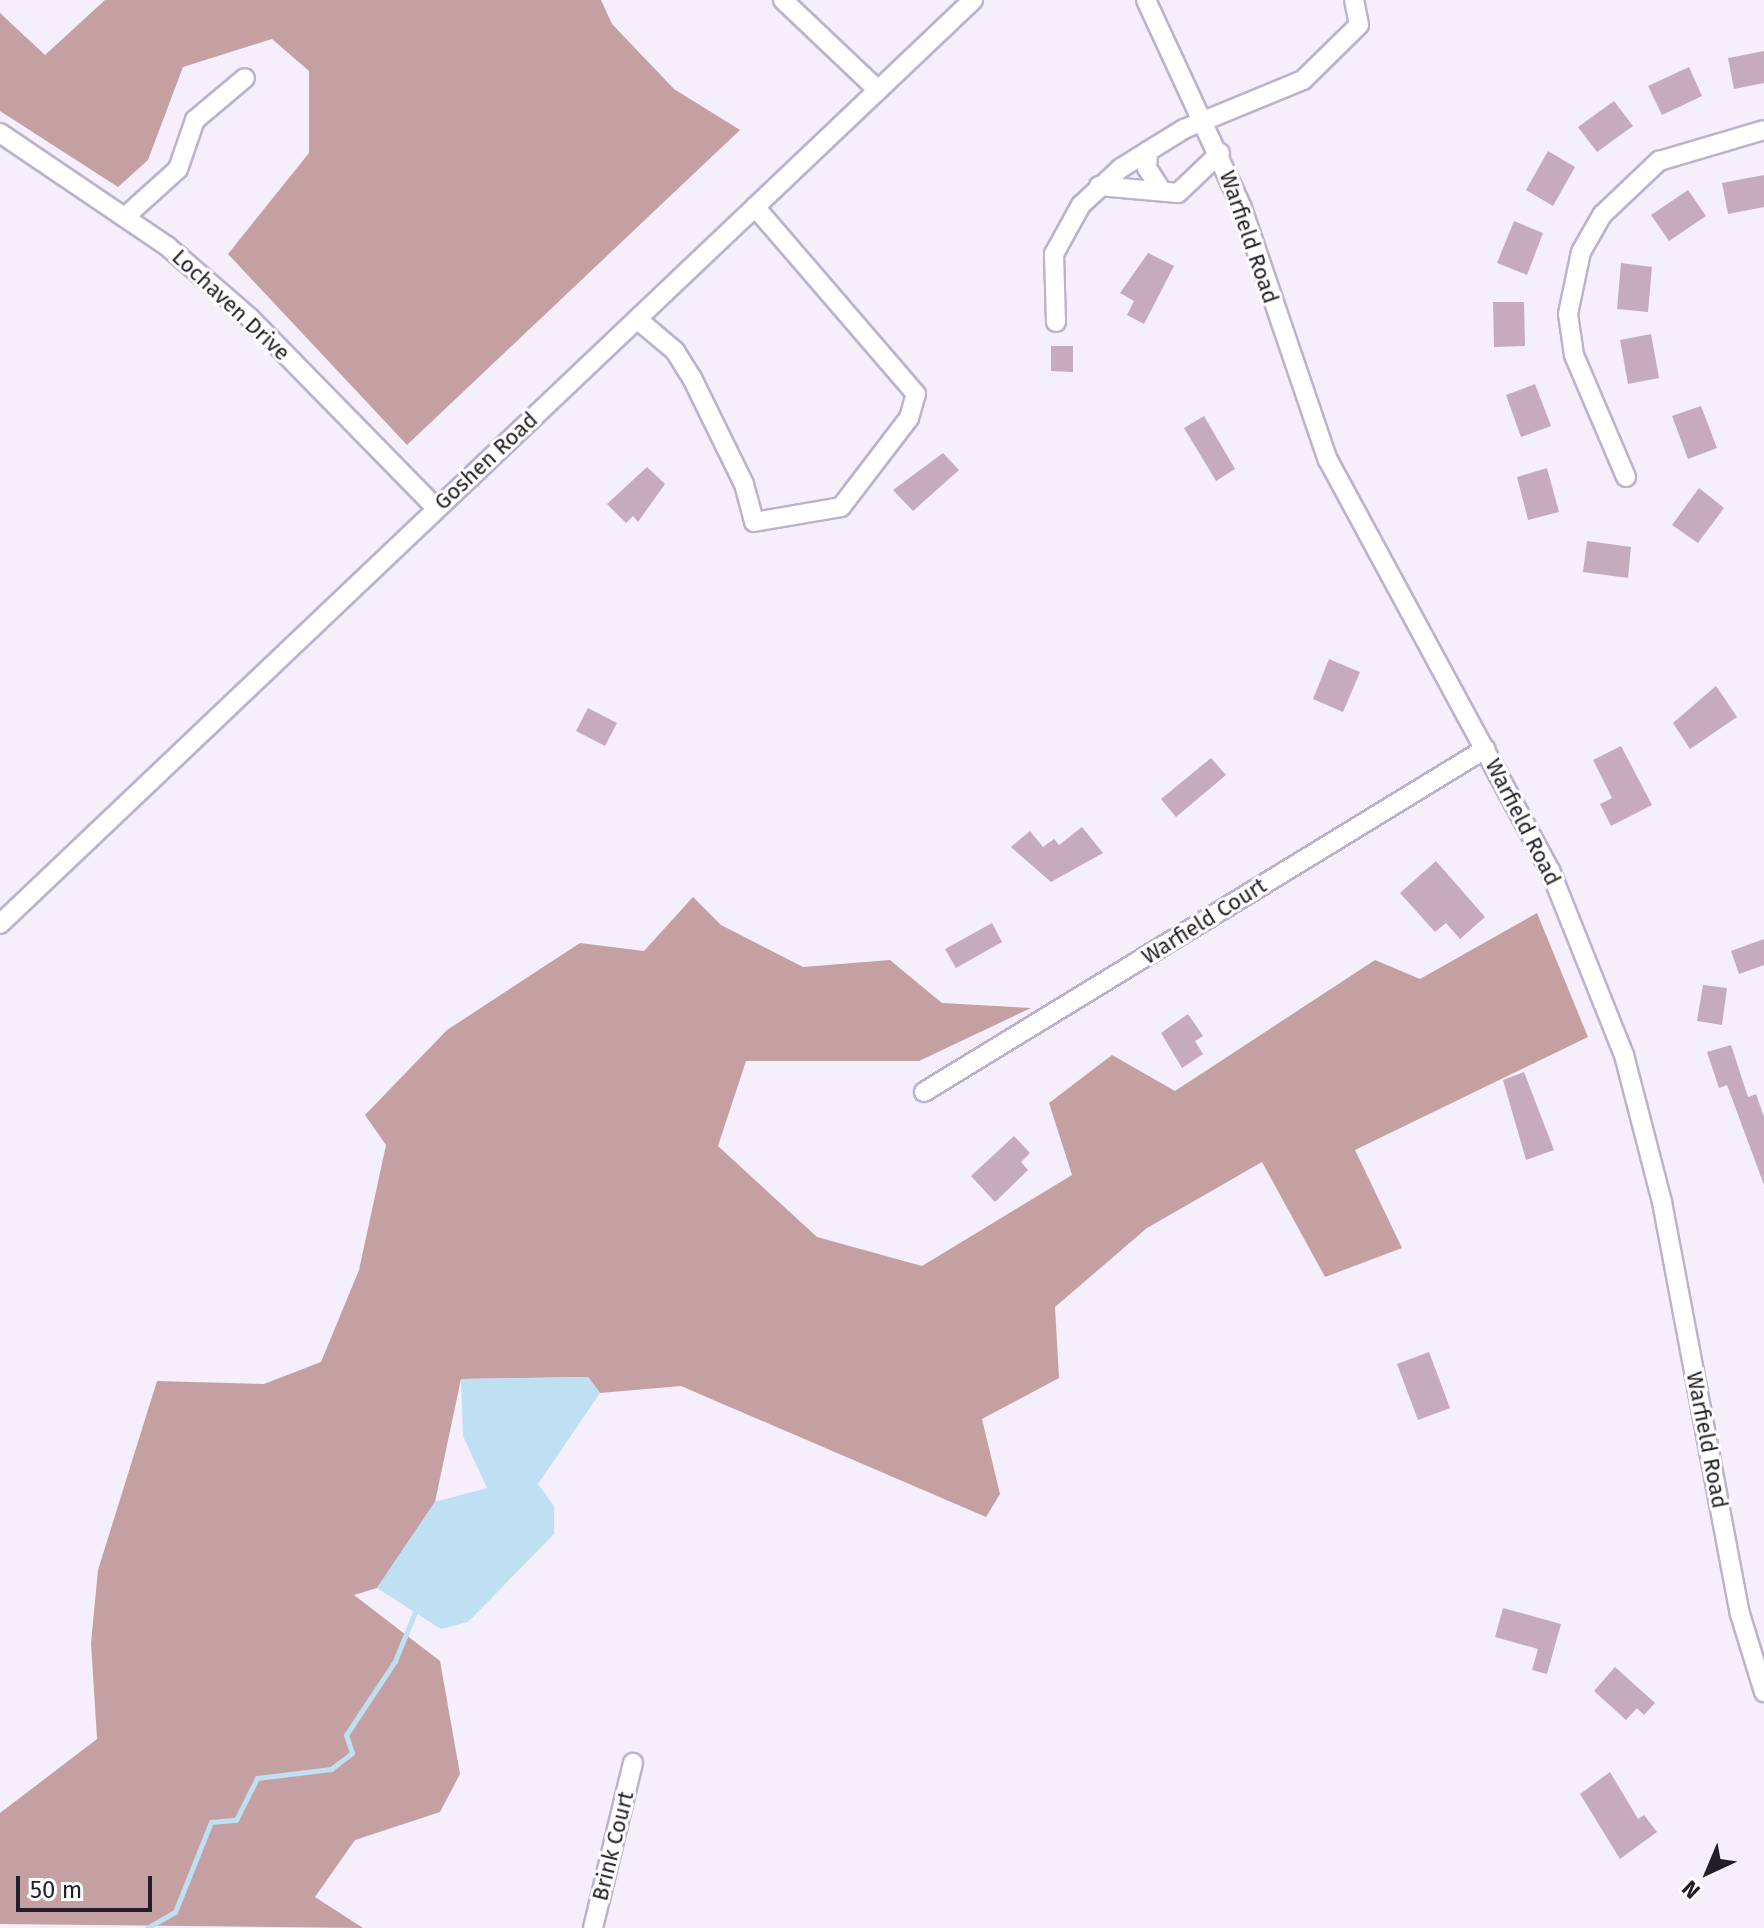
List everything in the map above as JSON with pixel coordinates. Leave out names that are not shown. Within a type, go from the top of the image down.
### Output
[{"type":"street","points":[[783,0],[878,90]]},
{"type":"street","name":"Goshen Road","points":[[0,924],[973,0]]},
{"type":"street","name":"Warfield Road","points":[[1146,0],[1220,153],[1328,460],[1550,870],[1624,1055],[1662,1202],[1740,1614],[1764,1692]]},
{"type":"street","points":[[1056,322],[1054,254],[1062,232],[1099,186],[1148,151],[1303,80],[1359,25],[1354,0]]},
{"type":"street","points":[[126,216],[178,169],[195,120],[245,78]]},
{"type":"street","points":[[1626,477],[1574,355],[1568,314],[1581,252],[1602,215],[1659,161],[1764,130]]},
{"type":"street","name":"Lochaven Drive","points":[[0,133],[126,216],[250,318],[436,508]]},
{"type":"street","points":[[1148,151],[1147,168],[1162,191]]},
{"type":"street","points":[[1099,186],[1178,193],[1220,153]]},
{"type":"street","points":[[637,319],[675,351],[692,378],[754,522],[841,507],[909,418],[916,394],[755,207]]},
{"type":"street","name":"Warfield Court","points":[[924,1092],[1485,749]]},
{"type":"street","name":"Brink Court","points":[[593,1928],[633,1763]]},
{"type":"shaded area","points":[[105,0],[601,0],[612,24],[674,89],[740,130],[407,445],[228,254],[309,153],[309,71],[272,39],[183,67],[148,160],[118,187],[0,111],[0,13],[45,55]]},
{"type":"shaded area","points":[[693,897],[721,925],[803,967],[890,960],[942,1003],[1031,1008],[919,1061],[746,1061],[718,1146],[817,1237],[922,1266],[1072,1175],[1049,1103],[1112,1055],[1175,1091],[1375,960],[1420,979],[1537,913],[1588,1037],[1355,1150],[1402,1248],[1325,1277],[1262,1162],[1147,1228],[1055,1307],[1059,1378],[982,1419],[1000,1494],[986,1517],[681,1386],[600,1393],[588,1377],[461,1379],[435,1502],[377,1588],[354,1595],[440,1661],[460,1774],[440,1812],[355,1840],[315,1897],[363,1928],[0,1924],[0,1813],[97,1739],[91,1643],[98,1570],[157,1381],[264,1384],[321,1362],[359,1270],[386,1145],[365,1115],[447,1030],[580,943],[644,951]]},
{"type":"water","points":[[588,1377],[600,1393],[538,1484],[554,1506],[554,1534],[468,1622],[441,1629],[377,1588],[435,1502],[487,1488],[463,1436],[461,1379]]},
{"type":"building","points":[[1764,51],[1764,83],[1734,89],[1728,58]]},
{"type":"building","points":[[1689,67],[1702,96],[1662,115],[1648,86]]},
{"type":"building","points":[[1614,101],[1633,126],[1597,152],[1578,127]]},
{"type":"building","points":[[1548,151],[1575,167],[1553,206],[1526,190]]},
{"type":"building","points":[[1764,175],[1764,207],[1728,214],[1722,183]]},
{"type":"building","points":[[1688,190],[1706,216],[1669,241],[1651,215]]},
{"type":"building","points":[[1514,221],[1543,233],[1527,275],[1497,263]]},
{"type":"building","points":[[1148,253],[1174,266],[1144,324],[1127,315],[1134,301],[1120,293]]},
{"type":"building","points":[[1621,263],[1652,267],[1648,312],[1617,309]]},
{"type":"building","points":[[1493,302],[1524,302],[1525,346],[1494,347]]},
{"type":"building","points":[[1651,334],[1659,378],[1628,384],[1620,340]]},
{"type":"building","points":[[1051,346],[1073,346],[1073,372],[1051,371]]},
{"type":"building","points":[[1535,384],[1551,426],[1521,437],[1506,395]]},
{"type":"building","points":[[1701,406],[1717,448],[1688,459],[1672,416]]},
{"type":"building","points":[[1204,416],[1235,469],[1216,481],[1184,428]]},
{"type":"building","points":[[943,453],[959,470],[913,511],[893,490]]},
{"type":"building","points":[[647,467],[665,484],[638,522],[633,516],[626,523],[607,504]]},
{"type":"building","points":[[1547,468],[1559,512],[1528,520],[1517,477]]},
{"type":"building","points":[[1699,488],[1724,508],[1698,543],[1672,525]]},
{"type":"building","points":[[1587,541],[1631,547],[1628,578],[1583,572]]},
{"type":"building","points":[[1329,659],[1360,672],[1343,712],[1313,699]]},
{"type":"building","points":[[1716,686],[1737,717],[1690,749],[1673,723]]},
{"type":"building","points":[[588,708],[617,723],[605,746],[576,731]]},
{"type":"building","points":[[1621,746],[1652,805],[1611,826],[1600,804],[1612,798],[1593,760]]},
{"type":"building","points":[[1211,758],[1226,775],[1176,817],[1161,799]]},
{"type":"building","points":[[1082,827],[1103,853],[1051,882],[1011,847],[1030,831],[1043,847],[1054,839],[1059,845]]},
{"type":"building","points":[[1436,861],[1485,917],[1460,939],[1446,923],[1435,932],[1400,893]]},
{"type":"building","points":[[992,923],[1002,942],[956,968],[945,949]]},
{"type":"building","points":[[1764,939],[1764,965],[1739,974],[1731,951]]},
{"type":"building","points":[[1703,985],[1727,988],[1722,1025],[1697,1021]]},
{"type":"building","points":[[1188,1014],[1203,1036],[1195,1041],[1203,1054],[1182,1068],[1161,1033]]},
{"type":"building","points":[[1731,1045],[1748,1097],[1756,1094],[1764,1117],[1764,1185],[1727,1085],[1719,1088],[1707,1052]]},
{"type":"building","points":[[1524,1072],[1554,1150],[1526,1160],[1503,1080]]},
{"type":"building","points":[[1014,1136],[1030,1153],[1021,1162],[1028,1170],[995,1202],[971,1176]]},
{"type":"building","points":[[1429,1352],[1450,1408],[1418,1420],[1397,1364]]},
{"type":"building","points":[[1503,1608],[1561,1624],[1547,1674],[1532,1670],[1538,1649],[1495,1637]]},
{"type":"building","points":[[1615,1667],[1655,1703],[1644,1715],[1637,1708],[1626,1720],[1594,1691]]},
{"type":"building","points":[[1610,1772],[1638,1819],[1644,1815],[1657,1832],[1620,1859],[1580,1794]]},
{"type":"waterway","points":[[147,1928],[175,1912],[211,1822],[236,1820],[257,1778],[331,1769],[352,1753],[346,1735],[395,1661],[415,1612]]}]
